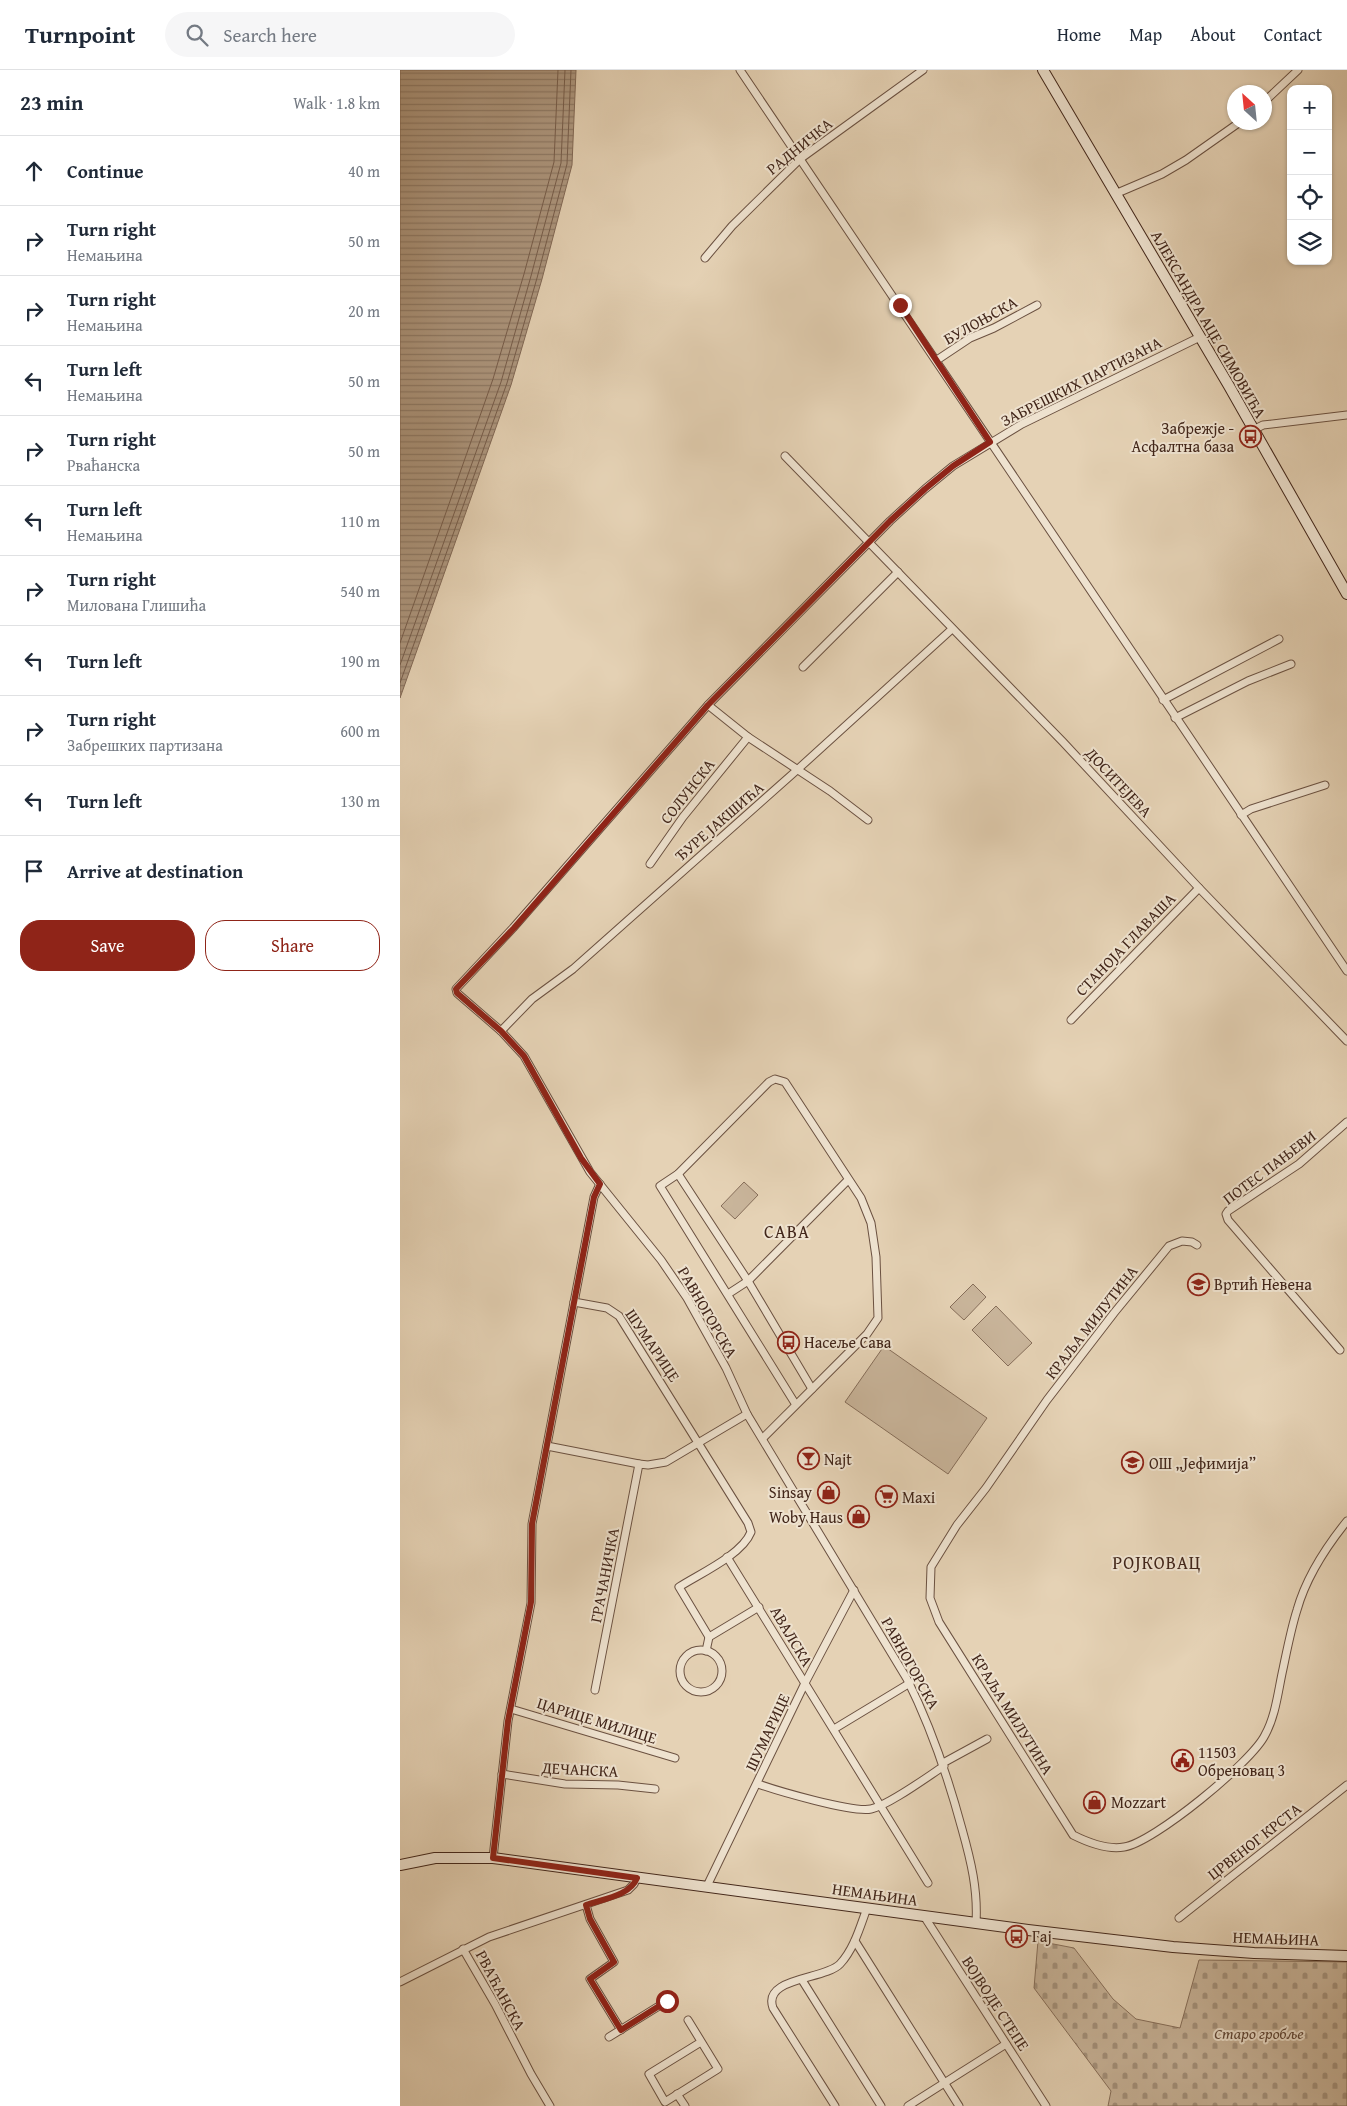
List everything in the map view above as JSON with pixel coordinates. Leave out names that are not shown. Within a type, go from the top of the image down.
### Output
[{"type":"street","points":[[740,70],[1347,971]]},
{"type":"street","name":"РАДНИЧКА","points":[[705,258],[732,226],[800,159],[923,70]]},
{"type":"street","name":"АЛЕКСАНДРА АЦЕ СИМОВИЋА","points":[[1043,70],[1253,430],[1343,580],[1347,594]]},
{"type":"street","points":[[1272,94],[1298,70]]},
{"type":"street","points":[[1115,194],[1162,174],[1186,160],[1229,130]]},
{"type":"street","name":"БУЛОЊСКА","points":[[937,360],[970,338],[994,328],[1037,305]]},
{"type":"street","name":"ЗАБРЕШКИХ ПАРТИЗАНА","points":[[456,989],[514,928],[708,705],[925,489],[953,466],[990,442],[1058,406],[1200,337]]},
{"type":"street","points":[[1253,430],[1263,425],[1347,415]]},
{"type":"street","name":"ДОСИТЕЈЕВА","points":[[785,456],[1063,742],[1199,888],[1347,1041]]},
{"type":"street","points":[[803,668],[898,572]]},
{"type":"street","name":"ЂУРЕ ЈАКШИЋА","points":[[501,1031],[540,993],[573,969],[952,629]]},
{"type":"street","points":[[1163,700],[1279,639]]},
{"type":"street","points":[[1175,718],[1248,681],[1291,664]]},
{"type":"street","points":[[708,705],[748,737],[830,791],[868,820]]},
{"type":"street","name":"СОЛУНСКА","points":[[650,864],[683,817],[748,737]]},
{"type":"street","points":[[1241,815],[1251,809],[1325,785]]},
{"type":"street","name":"СТАНОЈА ГЛАВАША","points":[[1071,1020],[1199,888]]},
{"type":"street","name":"РАВНОГОРСКА","points":[[456,989],[457,993],[501,1031],[524,1056],[581,1158],[687,1298],[726,1368],[747,1414],[910,1683],[926,1717],[944,1765],[974,1875],[978,1903],[976,1923]]},
{"type":"street","name":"РАВНОГОРСКА","points":[[763,1438],[796,1405],[812,1389],[873,1328],[878,1318],[876,1257],[871,1223],[861,1198],[785,1082],[775,1079],[769,1082],[678,1174],[660,1186],[796,1405]]},
{"type":"street","name":"ПОТЕС ПАЊЕВИ","points":[[1340,1350],[1228,1220],[1226,1214],[1299,1164],[1347,1122]]},
{"type":"street","points":[[678,1174],[748,1281],[812,1389]]},
{"type":"street","name":"РАВНОГОРСКА","points":[[728,1294],[748,1281],[848,1180]]},
{"type":"street","points":[[493,1858],[511,1709],[531,1602],[532,1524],[594,1197],[600,1184]]},
{"type":"street","name":"КРАЉА МИЛУТИНА","points":[[1197,1245],[1192,1242],[1182,1241],[1169,1246],[1047,1400],[958,1525],[932,1567],[930,1598],[939,1622],[1073,1835],[1098,1845],[1112,1848],[1124,1847],[1142,1841],[1214,1788],[1252,1754],[1265,1737],[1273,1717],[1302,1594],[1323,1553],[1347,1521]]},
{"type":"street","name":"ШУМАРИЦЕ","points":[[574,1302],[607,1308],[619,1316],[700,1443],[751,1532],[742,1545],[727,1557]]},
{"type":"street","points":[[548,1446],[648,1465],[666,1462],[747,1414]]},
{"type":"street","name":"ГРАЧАНИЧКА","points":[[595,1690],[638,1464]]},
{"type":"street","points":[[706,1651],[709,1637],[679,1587],[727,1557]]},
{"type":"street","name":"АВАЛСКА","points":[[727,1557],[928,1884]]},
{"type":"street","name":"ШУМАРИЦЕ","points":[[707,1886],[758,1784],[805,1683],[854,1590]]},
{"type":"street","points":[[709,1637],[759,1607]]},
{"type":"street","points":[[706,1651],[712,1653],[721,1663],[722,1676],[715,1687],[710,1690],[697,1692],[685,1685],[680,1673],[681,1666],[688,1655],[693,1652],[706,1651]]},
{"type":"street","points":[[834,1729],[910,1683]]},
{"type":"street","name":"ЦАРИЦЕ МИЛИЦЕ","points":[[511,1709],[675,1758]]},
{"type":"street","points":[[758,1784],[852,1809],[868,1810],[881,1805],[987,1740]]},
{"type":"street","name":"ДЕЧАНСКА","points":[[502,1774],[530,1780],[566,1784],[618,1785],[655,1789]]},
{"type":"street","name":"ЦРВЕНОГ КРСТА","points":[[1179,1918],[1347,1785]]},
{"type":"street","name":"НЕМАЊИНА","points":[[400,1865],[435,1858],[493,1858],[976,1923],[1173,1947],[1254,1954],[1347,1956]]},
{"type":"street","name":"РВАЋАНСКА","points":[[550,2106],[463,1949],[489,1936],[628,1890],[637,1878]]},
{"type":"street","points":[[586,1905],[590,1919],[614,1962],[590,1979],[621,2030]]},
{"type":"street","points":[[835,2106],[771,2003],[771,1998],[777,1990],[835,1968],[848,1954],[855,1941],[867,1908]]},
{"type":"street","name":"ВОЈВОДЕ СТЕПЕ","points":[[924,1916],[1046,2106]]},
{"type":"street","points":[[855,1941],[959,2106]]},
{"type":"street","points":[[400,1982],[463,1949]]},
{"type":"street","points":[[802,1980],[881,2106]]},
{"type":"street","points":[[609,2037],[667,2001]]},
{"type":"street","points":[[688,2020],[718,2069],[666,2102],[649,2074],[701,2042]]},
{"type":"street","points":[[908,2106],[1006,2044]]},
{"type":"street","points":[[678,2094],[685,2106]]},
{"type":"green space","points":[[744,1182],[758,1195],[735,1219],[721,1206]]},
{"type":"green space","points":[[973,1284],[986,1297],[964,1320],[950,1307]]},
{"type":"green space","points":[[996,1306],[1032,1343],[1008,1366],[972,1330]]},
{"type":"green space","points":[[884,1346],[987,1418],[948,1474],[845,1402]]},
{"type":"green space","name":"Старо гробље","points":[[1038,1941],[1074,1948],[1113,1999],[1136,2019],[1180,2028],[1199,1960],[1347,1962],[1347,2106],[1108,2106],[1111,2091],[1034,1988]]},
{"type":"water","points":[[400,70],[576,70],[572,165],[542,279],[511,385],[400,698]]},
{"type":"place","name":"Забрежје - Асфалтна база","points":[[1250,437]]},
{"type":"place","name":"Вртић Невена","points":[[1198,1284]]},
{"type":"place","name":"Насеље Сава","points":[[788,1342]]},
{"type":"place","name":"Najt","points":[[808,1459]]},
{"type":"place","name":"ОШ „Јефимија”","points":[[1133,1463]]},
{"type":"place","name":"Sinsay","points":[[828,1492]]},
{"type":"place","name":"Maxi","points":[[886,1497]]},
{"type":"place","name":"Woby Haus","points":[[859,1517]]},
{"type":"place","name":"11503 Обреновац 3","points":[[1182,1761]]},
{"type":"place","name":"Mozzart","points":[[1095,1802]]},
{"type":"place","name":"Гај","points":[[1016,1936]]},
{"type":"district","name":"САВА","points":[[787,1232]]},
{"type":"district","name":"РОЈКОВАЦ","points":[[1157,1563]]},
{"type":"route","points":[[667,2001],[621,2030],[590,1979],[614,1962],[590,1919],[586,1905],[632,1888],[637,1878],[493,1858],[508,1721],[531,1602],[532,1524],[594,1197],[600,1184],[581,1158],[524,1056],[488,1018],[457,993],[456,989],[514,928],[708,705],[890,521],[953,466],[990,442],[900,305]]}]
